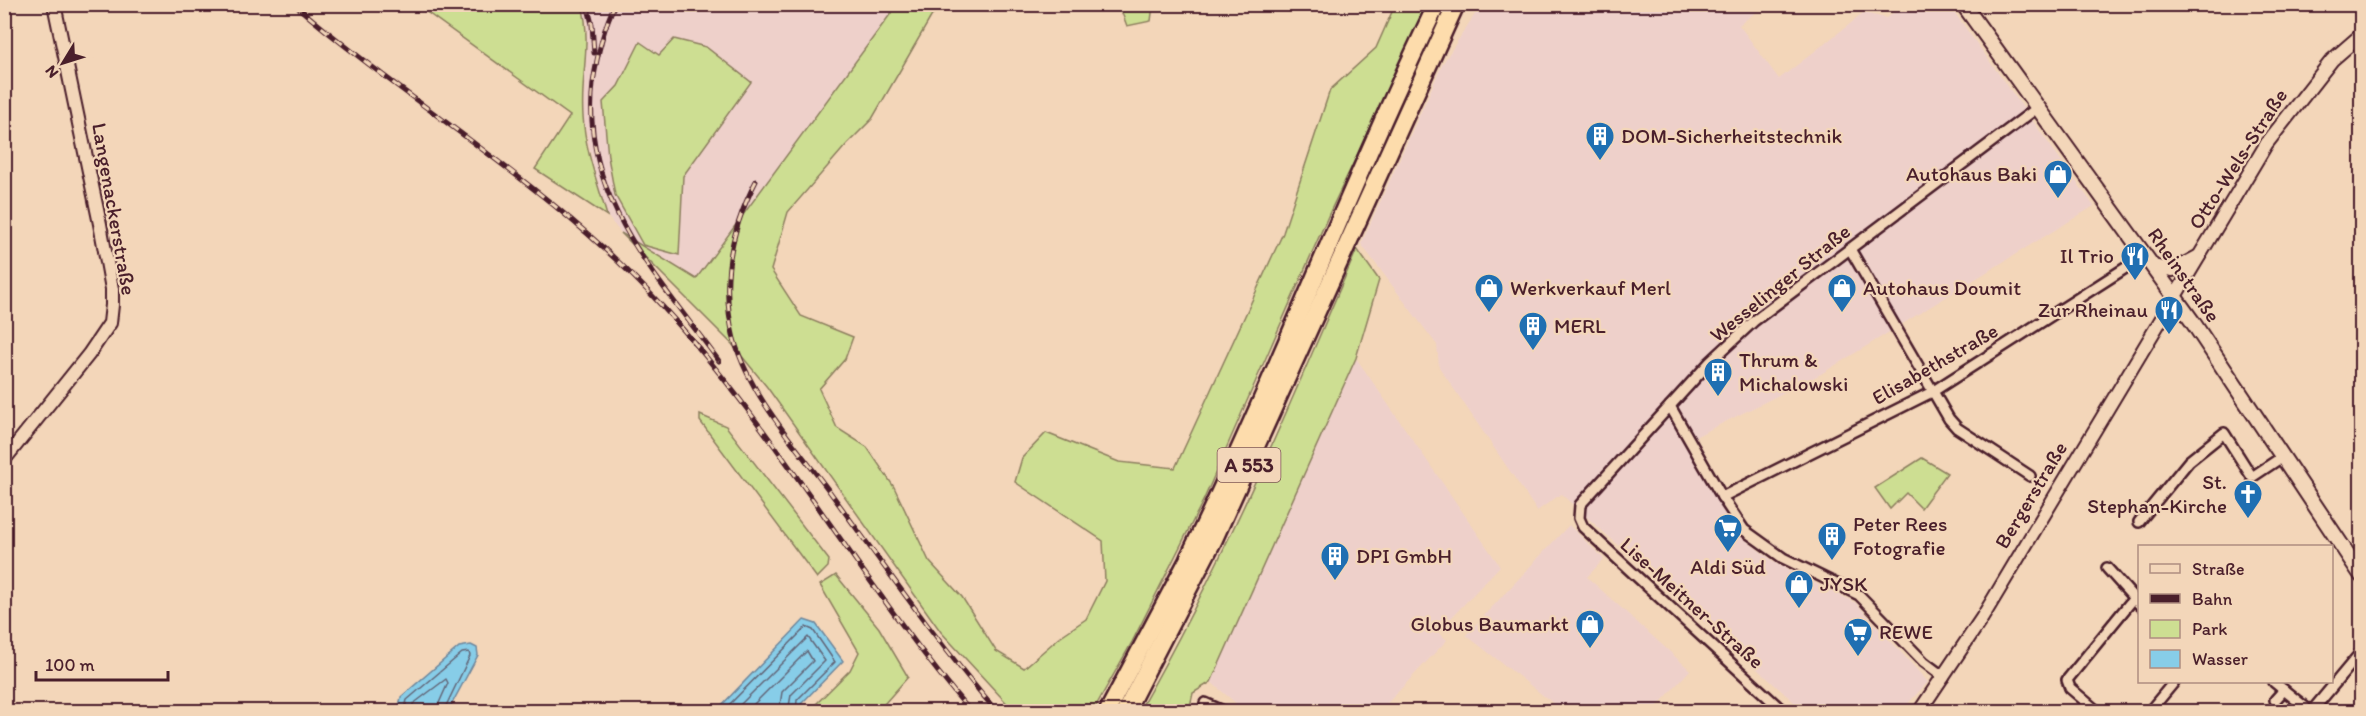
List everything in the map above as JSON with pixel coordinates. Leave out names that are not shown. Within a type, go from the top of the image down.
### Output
[{"type":"highway","name":"A 553","points":[[1107,711],[1189,557],[1265,391],[1401,78],[1437,4]]},
{"type":"highway","name":"A 553","points":[[1125,711],[1215,539],[1455,9]]},
{"type":"main road","name":"Rheinstraße","points":[[1963,4],[2152,266],[2361,576]]},
{"type":"street","name":"Langenackerstraße","points":[[4,460],[89,354],[110,322],[111,314],[112,289],[54,4]]},
{"type":"street","name":"Otto-Wels-Straße","points":[[2173,297],[2255,162],[2297,101],[2332,60],[2361,34]]},
{"type":"street","name":"Wesselinger Straße","points":[[1579,518],[1580,505],[1588,494],[1710,362],[1754,321],[2037,108]]},
{"type":"street","points":[[1850,249],[1932,392],[1957,428],[2030,476]]},
{"type":"street","name":"Otto-Wels-Straße","points":[[2152,266],[2173,270],[2200,255]]},
{"type":"street","name":"Elisabethstraße","points":[[1722,497],[1932,392],[2127,267]]},
{"type":"street","name":"Bergerstraße","points":[[1918,711],[1944,677],[2173,297]]},
{"type":"street","points":[[1670,406],[1722,497],[1744,530],[1783,558],[1859,595],[1924,662],[1944,677]]},
{"type":"street","points":[[2139,522],[2189,461],[2224,433],[2252,477],[2282,457]]},
{"type":"street","name":"Lise-Meitner-Straße","points":[[1579,518],[1583,527],[1784,711]]},
{"type":"street","points":[[2098,711],[2070,688],[2067,680],[2137,601],[2107,568]]},
{"type":"street","points":[[2276,683],[2311,711],[2361,651]]},
{"type":"street","points":[[2149,711],[2172,683]]},
{"type":"street","points":[[2275,700],[2284,690]]},
{"type":"street","points":[[1205,703],[1226,711]]},
{"type":"shaded area","points":[[582,5],[897,5],[696,279],[621,233],[607,216],[593,166],[583,116],[587,24]]},
{"type":"shaded area","points":[[1481,5],[1765,5],[1739,25],[1779,79],[1864,13],[1886,18],[1904,5],[1949,5],[2094,206],[1821,374],[1683,443],[1743,538],[1777,564],[1856,603],[1928,682],[1901,711],[1804,711],[1561,494],[1537,511],[1439,367],[1437,345],[1361,244],[1443,63]]},
{"type":"shaded area","points":[[1356,358],[1500,566],[1438,632],[1447,640],[1380,711],[1245,711],[1211,682]]},
{"type":"shaded area","name":"Globus Baumarkt","points":[[1569,525],[1604,559],[1587,577],[1690,670],[1653,711],[1563,711],[1466,635]]},
{"type":"green space","points":[[417,5],[582,5],[586,33],[584,129],[592,167],[607,216],[535,169],[570,116]]},
{"type":"green space","points":[[897,5],[938,5],[872,119],[788,212],[771,270],[801,316],[853,337],[845,359],[819,389],[837,428],[867,447],[894,487],[929,561],[962,597],[996,651],[1024,668],[1061,636],[1086,619],[1105,581],[1103,541],[1015,482],[1022,458],[1046,433],[1119,462],[1175,468],[1283,233],[1330,90],[1376,48],[1395,5],[1429,5],[1329,214],[1204,499],[1132,642],[1093,711],[1014,711],[941,632],[767,387],[732,344],[621,233],[696,279]]},
{"type":"green space","points":[[1119,5],[1153,5],[1151,21],[1127,26]]},
{"type":"green space","points":[[674,39],[706,47],[751,82],[683,176],[679,255],[643,245],[615,195],[608,157],[603,102],[618,86],[640,42],[659,55]]},
{"type":"green space","points":[[1357,249],[1379,280],[1356,358],[1211,682],[1193,693],[1189,711],[1139,711],[1227,541],[1281,425]]},
{"type":"green space","points":[[700,415],[726,426],[829,560],[828,567],[817,578],[700,421]]},
{"type":"green space","points":[[1922,458],[1947,473],[1921,508],[1906,493],[1890,509],[1875,488]]},
{"type":"green space","points":[[836,575],[879,628],[908,677],[878,711],[813,712],[811,709],[850,670],[859,652],[820,585]]},
{"type":"water","points":[[804,620],[816,624],[843,661],[801,704],[802,711],[716,711]]},
{"type":"water","points":[[471,645],[477,648],[478,655],[448,711],[398,711],[401,697],[459,647]]},
{"type":"railway","points":[[294,4],[340,42],[530,186],[576,224],[662,306],[743,404],[892,612],[971,712]]},
{"type":"railway","points":[[587,4],[592,24],[594,53]]},
{"type":"railway","points":[[615,4],[601,43],[593,83],[592,124],[598,162],[611,198],[648,265],[719,361]]},
{"type":"railway","points":[[756,181],[734,238],[728,278],[730,318],[741,360],[762,400],[788,438],[932,631],[997,712]]},
{"type":"place","name":"DOM-Sicherheitstechnik","points":[[1600,162]]},
{"type":"place","name":"Autohaus Baki","points":[[2058,200]]},
{"type":"place","name":"Il Trio","points":[[2135,282]]},
{"type":"place","name":"Werkverkauf Merl","points":[[1489,314]]},
{"type":"place","name":"Autohaus Doumit","points":[[1842,314]]},
{"type":"place","name":"Zur Rheinau","points":[[2169,336]]},
{"type":"place","name":"MERL","points":[[1533,352]]},
{"type":"place","name":"Thrum & Michalowski","points":[[1718,398]]},
{"type":"place","name":"St. Stephan-Kirche","points":[[2248,520]]},
{"type":"place","name":"Aldi Süd","points":[[1728,554]]},
{"type":"place","name":"Peter Rees Fotografie","points":[[1832,562]]},
{"type":"place","name":"DPI GmbH","points":[[1335,582]]},
{"type":"place","name":"JYSK","points":[[1799,610]]},
{"type":"place","name":"Globus Baumarkt","points":[[1590,650]]},
{"type":"place","name":"REWE","points":[[1858,658]]}]
